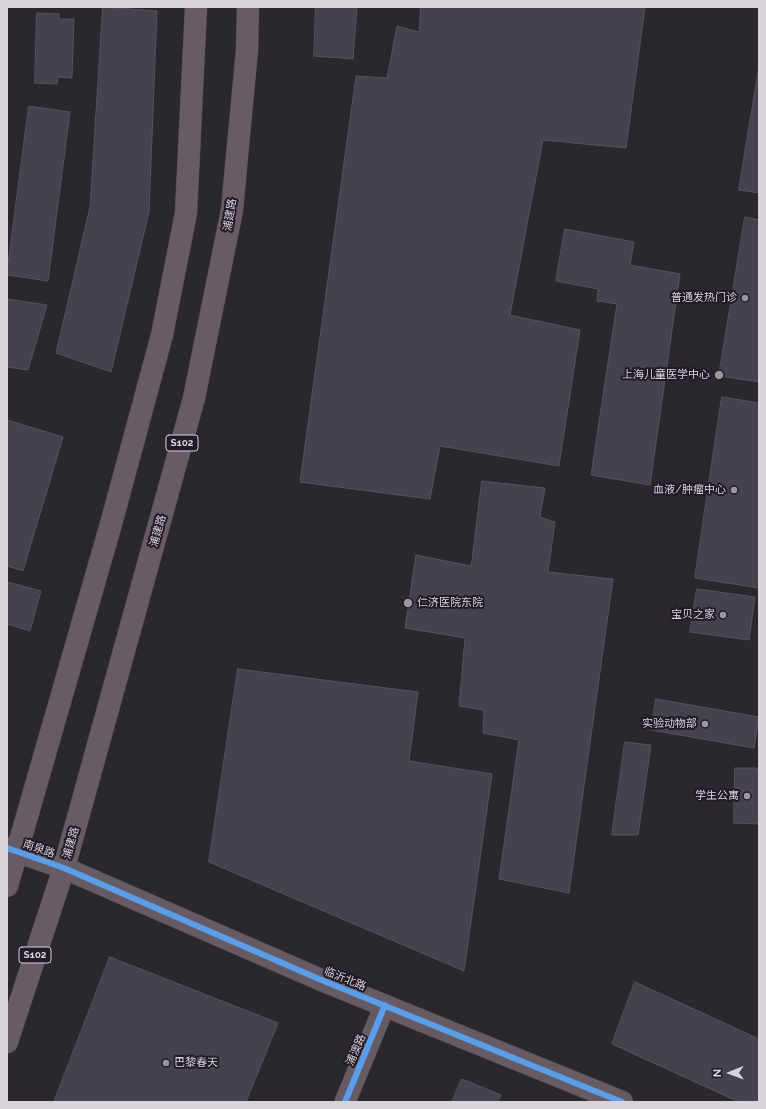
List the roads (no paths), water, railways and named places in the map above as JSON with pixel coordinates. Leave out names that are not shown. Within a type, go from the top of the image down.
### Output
[{"type":"main road","points":[[7,886],[12,850],[162,336],[186,212],[196,7]]},
{"type":"main road","name":"浦建路","points":[[7,1042],[64,868],[194,398],[232,210],[247,50],[248,7]]},
{"type":"street","name":"南泉路","points":[[12,850],[64,868]]},
{"type":"street","name":"临沂北路","points":[[64,868],[319,979],[622,1102]]},
{"type":"street","name":"浦澳路","points":[[345,1102],[385,1005]]},
{"type":"place","name":"普通发热门诊","points":[[745,298]]},
{"type":"place","name":"上海儿童医学中心","points":[[719,375]]},
{"type":"place","name":"血液/肿瘤中心","points":[[734,490]]},
{"type":"place","name":"仁济医院东院","points":[[408,603]]},
{"type":"place","name":"宝贝之家","points":[[723,615]]},
{"type":"place","name":"实验动物部","points":[[705,724]]},
{"type":"place","name":"学生公寓","points":[[747,796]]},
{"type":"place","name":"巴黎春天","points":[[166,1063]]}]
